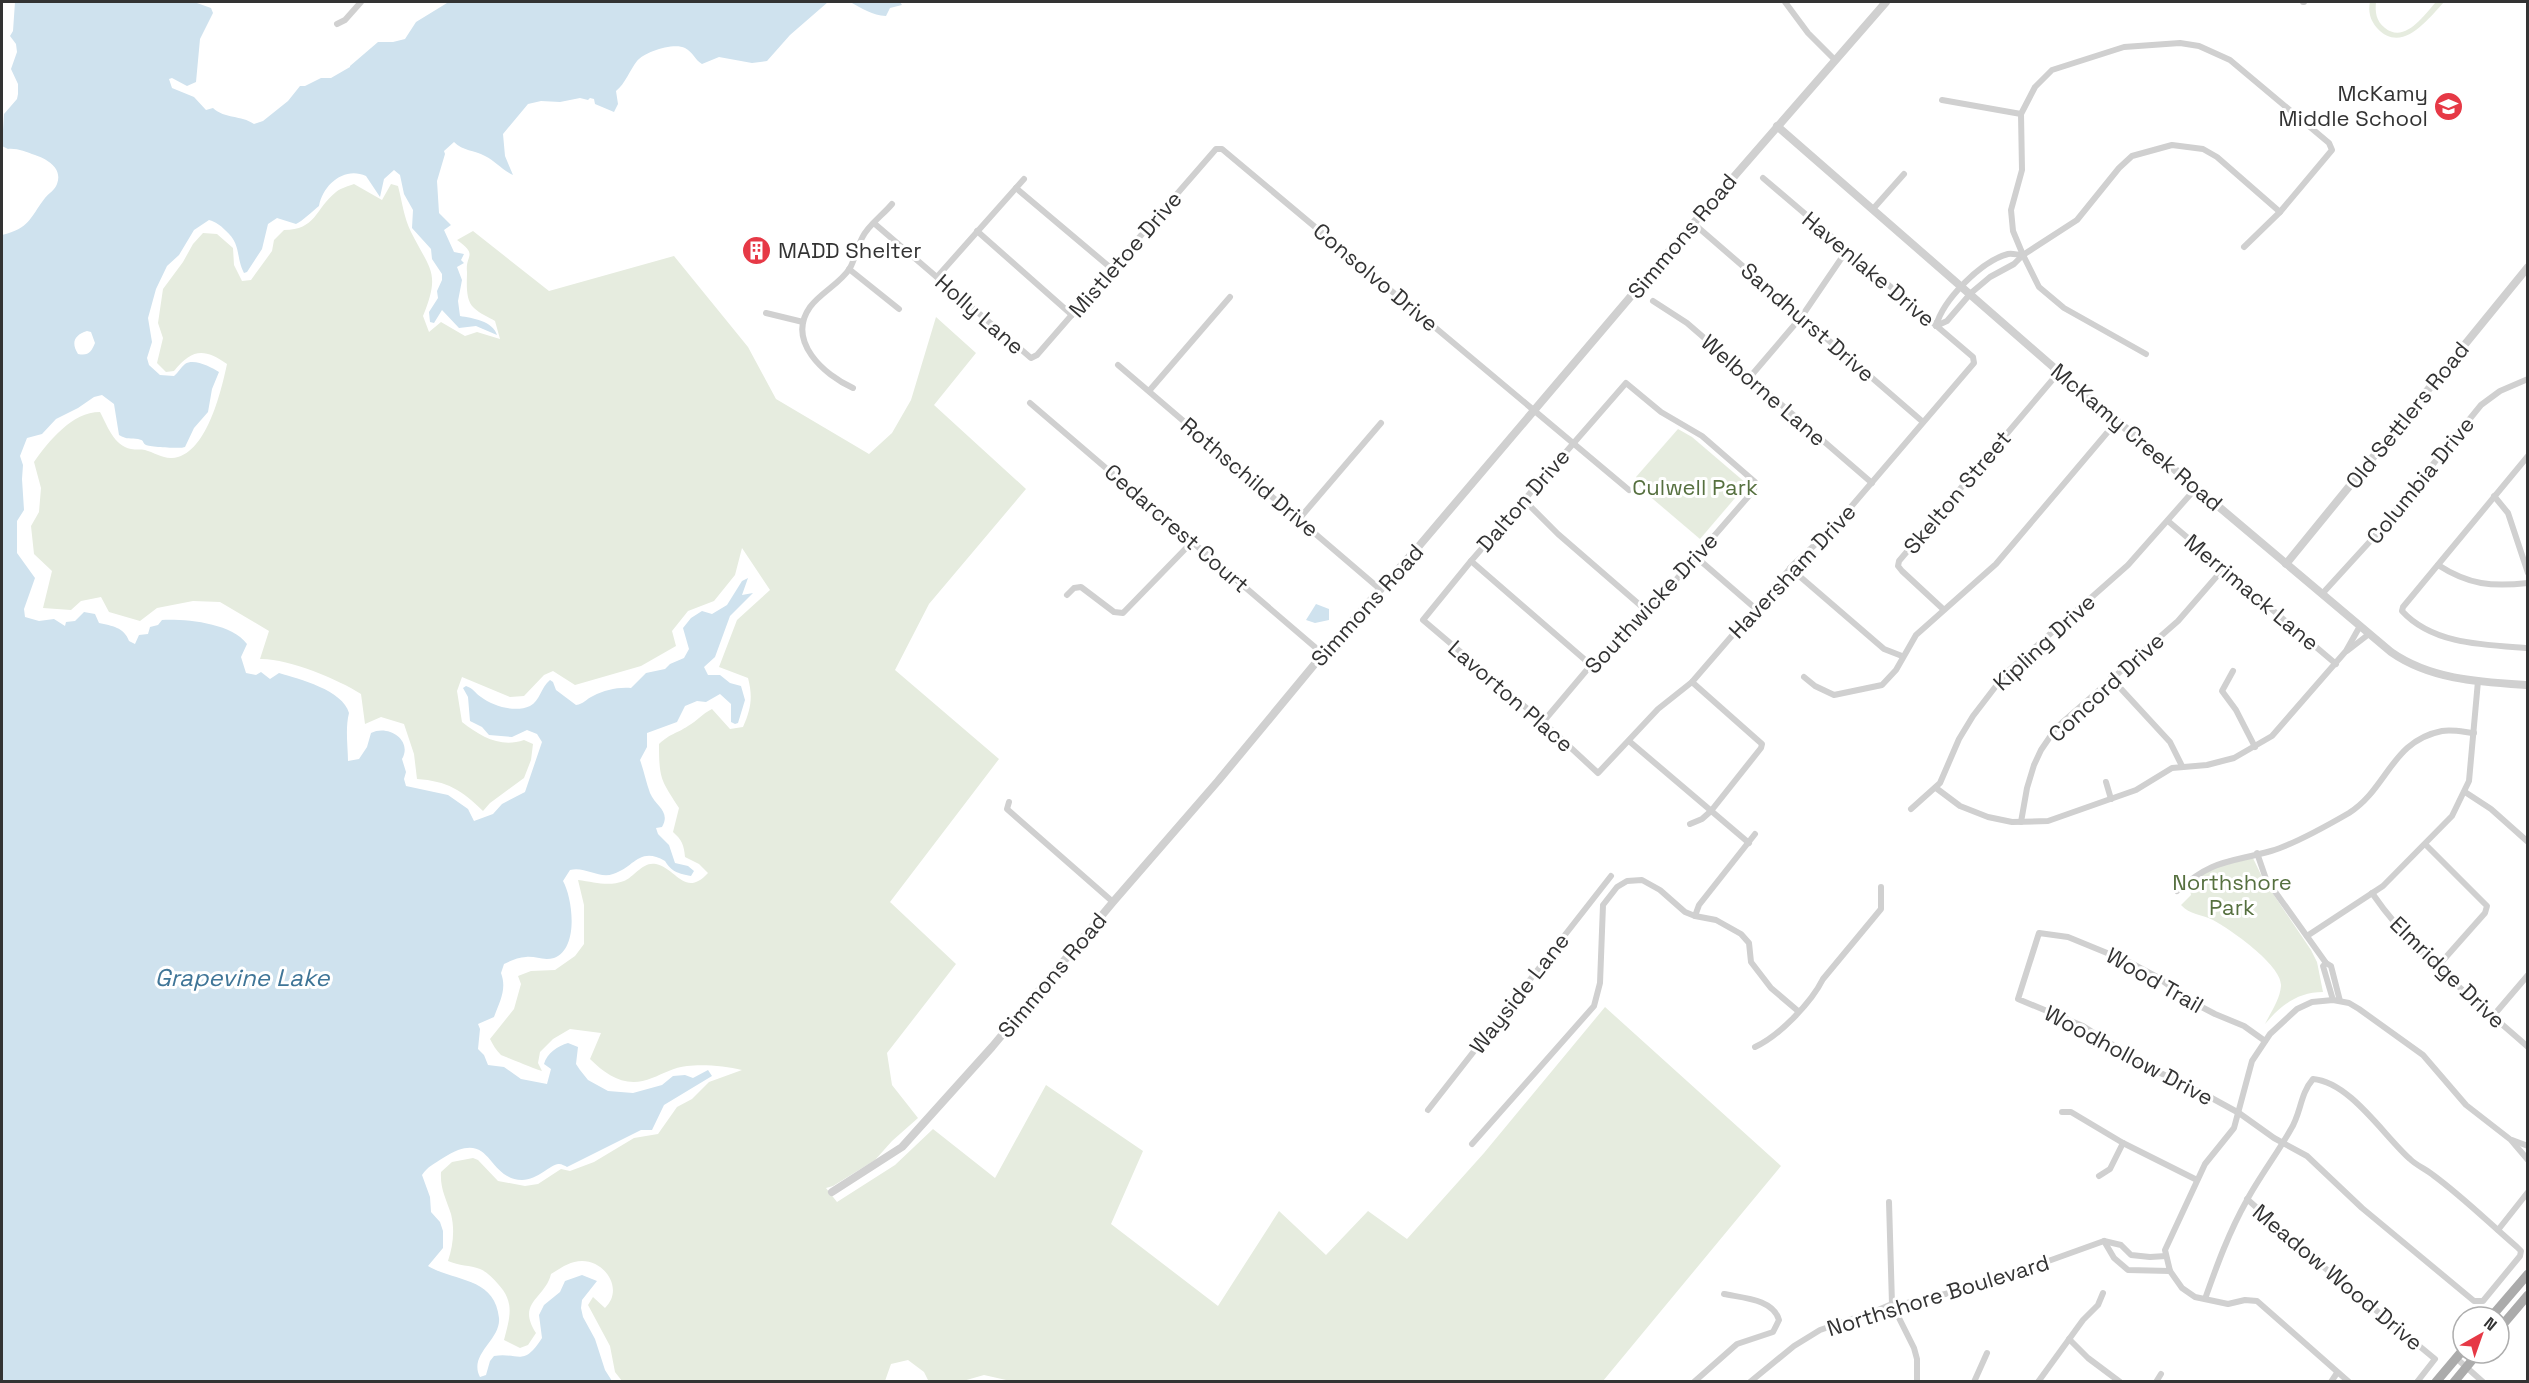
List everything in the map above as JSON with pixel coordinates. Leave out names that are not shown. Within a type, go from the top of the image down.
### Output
[{"type":"main road","points":[[2501,1305],[2528,1274]]},
{"type":"main road","points":[[2511,1315],[2528,1295]]},
{"type":"main road","points":[[2436,1382],[2451,1364]]},
{"type":"main road","points":[[2454,1382],[2467,1367]]},
{"type":"street","points":[[337,24],[345,20],[361,2]]},
{"type":"street","points":[[1785,2],[1808,33],[1835,60]]},
{"type":"street","name":"Simmons Road","points":[[832,1192],[902,1147],[1004,1033],[1323,654],[1381,590],[1693,223],[1886,2]]},
{"type":"street","points":[[2146,354],[2064,308],[2039,286],[2013,231],[2011,210],[2022,170],[2021,114],[2035,87],[2052,70],[2124,47],[2180,44],[2199,46],[2230,60],[2329,142],[2331,150],[2280,212],[2244,247]]},
{"type":"street","points":[[1942,100],[2021,114]]},
{"type":"street","name":"McKamy Creek Road","points":[[1777,126],[2059,372],[2369,634],[2402,659],[2449,677],[2528,685]]},
{"type":"street","points":[[1936,326],[1947,321],[1971,293],[1990,277],[2014,264],[2023,255],[2077,220],[2119,168],[2133,156],[2172,145],[2203,150],[2217,157],[2280,212]]},
{"type":"street","name":"Mistletoe Drive","points":[[1031,358],[1037,355],[1216,149]]},
{"type":"street","name":"Consolvo Drive","points":[[1216,149],[1228,152],[1629,490]]},
{"type":"street","points":[[1873,209],[1904,174]]},
{"type":"street","name":"Havenlake Drive","points":[[1763,178],[1975,360]]},
{"type":"street","points":[[936,277],[1024,179]]},
{"type":"street","points":[[1016,188],[1112,269]]},
{"type":"street","points":[[854,388],[825,369],[808,352],[804,343],[803,322],[809,308],[849,269],[867,229],[875,224],[892,204]]},
{"type":"street","name":"Sandhurst Drive","points":[[1693,223],[1923,422]]},
{"type":"street","name":"Holly Lane","points":[[875,224],[1031,358]]},
{"type":"street","points":[[978,231],[1072,315]]},
{"type":"street","points":[[1750,377],[1802,316],[1847,250]]},
{"type":"street","points":[[1936,326],[1940,314],[1978,270],[2009,254],[2023,255]]},
{"type":"street","name":"Old Settlers Road","points":[[2286,564],[2528,267]]},
{"type":"street","points":[[849,269],[899,309]]},
{"type":"street","points":[[1149,391],[1230,297]]},
{"type":"street","name":"Welborne Lane","points":[[1653,301],[1688,323],[1872,483]]},
{"type":"street","points":[[766,313],[803,322]]},
{"type":"street","name":"Haversham Drive","points":[[1598,773],[1658,709],[1692,682],[1790,568],[1832,529],[1975,360]]},
{"type":"street","name":"Rothschild Drive","points":[[1118,365],[1381,590]]},
{"type":"street","name":"Skelton Street","points":[[1943,609],[1902,571],[1898,566],[1899,561],[2059,372]]},
{"type":"street","name":"Columbia Drive","points":[[2322,594],[2374,537],[2481,405],[2500,391],[2528,379]]},
{"type":"street","name":"Dalton Drive","points":[[1423,620],[1572,443],[1626,383],[1670,418],[1702,436],[1755,482]]},
{"type":"street","name":"Cedarcrest Court","points":[[1030,403],[1323,654]]},
{"type":"street","points":[[1804,677],[1827,693],[1834,695],[1855,693],[1882,685],[1896,670],[1916,635],[1996,564],[2117,421]]},
{"type":"street","points":[[1299,519],[1381,423]]},
{"type":"street","points":[[2528,456],[2402,611],[2416,622],[2450,639],[2528,648]]},
{"type":"street","name":"Southwicke Drive","points":[[1543,722],[1592,664],[1648,612],[1751,494],[1755,482]]},
{"type":"street","name":"Kipling Drive","points":[[1911,809],[1936,788],[1973,716],[2006,673],[2128,565],[2196,488]]},
{"type":"street","points":[[2494,496],[2508,513],[2528,573]]},
{"type":"street","points":[[1524,500],[1558,534],[1648,612]]},
{"type":"street","name":"Merrimack Lane","points":[[2168,521],[2336,664]]},
{"type":"street","points":[[1067,595],[1074,588],[1081,587],[1114,612],[1123,613],[1192,542]]},
{"type":"street","points":[[1696,557],[1756,609]]},
{"type":"street","points":[[1471,561],[1592,664]]},
{"type":"street","points":[[2438,565],[2467,581],[2498,585],[2528,583]]},
{"type":"street","points":[[1790,568],[1884,649],[1902,656]]},
{"type":"street","name":"Concord Drive","points":[[2021,822],[2026,788],[2041,750],[2056,728],[2178,621],[2224,568]]},
{"type":"street","name":"Lavorton Place","points":[[1423,620],[1543,722],[1598,773]]},
{"type":"street","points":[[1936,788],[1971,812],[2021,822],[2048,821],[2144,786],[2172,768],[2206,765],[2234,758],[2272,736],[2336,664],[2360,626]]},
{"type":"street","points":[[2346,651],[2369,634]]},
{"type":"street","points":[[2233,671],[2223,691],[2236,710],[2255,747]]},
{"type":"street","points":[[2111,678],[2170,742],[2182,766]]},
{"type":"street","points":[[2307,936],[2372,894],[2403,868],[2452,816],[2469,781],[2478,681]]},
{"type":"street","points":[[1690,824],[1702,819],[1711,811],[1762,744],[1692,682]]},
{"type":"street","points":[[2177,891],[2208,867],[2291,844],[2352,811],[2378,786],[2397,756],[2416,741],[2444,731],[2474,733]]},
{"type":"street","points":[[1629,741],[1749,843]]},
{"type":"street","points":[[2106,782],[2111,799]]},
{"type":"street","points":[[2465,792],[2491,809],[2528,842]]},
{"type":"street","points":[[1009,802],[1007,809],[1113,902]]},
{"type":"street","points":[[1695,916],[1699,905],[1755,834]]},
{"type":"street","points":[[2426,844],[2487,906],[2485,912],[2438,966]]},
{"type":"street","points":[[2257,853],[2266,879],[2326,963],[2331,966],[2336,1001]]},
{"type":"street","name":"Wayside Lane","points":[[1428,1110],[1611,876]]},
{"type":"street","points":[[1472,1144],[1594,1006],[1600,983],[1603,905],[1617,887],[1627,881],[1642,880],[1652,884],[1685,912],[1716,920],[1741,934],[1749,943],[1751,962],[1771,988],[1798,1011]]},
{"type":"street","points":[[1755,1047],[1768,1041],[1817,992],[1823,979],[1881,909],[1881,888]]},
{"type":"street","name":"Elmridge Drive","points":[[2372,894],[2399,928],[2528,1047]]},
{"type":"street","name":"Woodhollow Drive","points":[[2039,933],[2018,999],[2083,1026],[2146,1066],[2239,1113],[2260,1130],[2307,1156],[2362,1208],[2474,1301],[2480,1302],[2520,1256],[2521,1251],[2517,1246],[2498,1230]]},
{"type":"street","name":"Wood Trail","points":[[2039,933],[2068,937],[2129,962],[2157,977],[2204,1008],[2244,1026],[2265,1041]]},
{"type":"street","points":[[2493,1016],[2528,975]]},
{"type":"street","points":[[2349,1382],[2258,1301],[2245,1300],[2228,1304],[2195,1297],[2182,1288],[2170,1271],[2166,1256],[2165,1250],[2205,1164],[2234,1128],[2252,1061],[2265,1041],[2296,1009],[2312,1002],[2336,1001],[2359,1009],[2423,1055],[2466,1105],[2511,1140],[2528,1160]]},
{"type":"street","points":[[2205,1299],[2220,1258],[2247,1199],[2299,1114],[2302,1099],[2313,1079],[2323,1080],[2333,1085],[2351,1099],[2403,1153],[2498,1230],[2528,1192]]},
{"type":"street","points":[[2062,1112],[2071,1112],[2123,1143],[2197,1180]]},
{"type":"street","points":[[2511,1140],[2528,1146]]},
{"type":"street","points":[[2099,1176],[2110,1169],[2123,1143]]},
{"type":"street","name":"Meadow Wood Drive","points":[[2247,1199],[2320,1264],[2435,1359],[2417,1382]]},
{"type":"street","points":[[1889,1202],[1892,1304],[1914,1348],[1917,1359],[1917,1382]]},
{"type":"street","points":[[2104,1241],[2121,1245],[2131,1255],[2166,1256]]},
{"type":"street","points":[[2104,1241],[2114,1258],[2128,1270],[2170,1271]]},
{"type":"street","name":"Northshore Boulevard","points":[[1750,1382],[1794,1346],[1820,1329],[1892,1304],[1907,1303],[1979,1286],[2104,1241]]},
{"type":"street","points":[[2134,1271],[2139,1256]]},
{"type":"street","points":[[2038,1382],[2069,1339],[2098,1305],[2103,1293]]},
{"type":"street","points":[[1694,1382],[1737,1344],[1773,1332],[1779,1320],[1774,1309],[1757,1302],[1724,1294]]},
{"type":"street","points":[[2069,1339],[2088,1358],[2120,1382]]},
{"type":"street","points":[[1974,1382],[1987,1353]]},
{"type":"street","points":[[2465,1365],[2483,1382]]},
{"type":"street","points":[[2331,1382],[2337,1372]]},
{"type":"street","points":[[2156,1382],[2161,1374]]},
{"type":"green space","points":[[2370,2],[2376,2],[2377,16],[2382,25],[2392,32],[2400,33],[2414,26],[2436,2],[2444,2],[2414,32],[2396,38],[2386,35],[2377,28],[2370,15]]},
{"type":"green space","points":[[354,184],[382,200],[391,184],[398,186],[409,227],[431,272],[431,290],[423,316],[429,332],[441,322],[465,336],[477,332],[500,339],[495,321],[474,308],[468,296],[469,252],[457,240],[473,231],[549,291],[674,256],[748,347],[776,399],[869,454],[892,433],[911,400],[936,317],[976,353],[934,405],[1026,489],[929,604],[895,670],[999,759],[890,902],[956,964],[887,1053],[892,1085],[918,1118],[875,1160],[826,1188],[837,1202],[895,1165],[933,1129],[995,1178],[1046,1085],[1143,1151],[1111,1224],[1218,1306],[1279,1211],[1326,1255],[1368,1211],[1407,1239],[1484,1153],[1605,1007],[1781,1166],[1603,1381],[1015,1382],[984,1375],[963,1381],[929,1382],[924,1372],[908,1360],[891,1364],[885,1381],[622,1381],[615,1372],[610,1346],[588,1305],[593,1297],[605,1308],[613,1293],[610,1278],[598,1266],[582,1261],[562,1267],[551,1274],[530,1307],[531,1323],[536,1333],[528,1345],[520,1348],[504,1340],[510,1310],[503,1291],[483,1270],[448,1261],[453,1226],[442,1189],[441,1172],[452,1162],[473,1158],[478,1160],[498,1181],[525,1186],[538,1184],[561,1169],[570,1171],[594,1162],[634,1138],[658,1134],[677,1107],[692,1099],[709,1082],[742,1070],[729,1067],[687,1066],[643,1081],[626,1081],[603,1071],[590,1059],[601,1033],[570,1029],[553,1039],[540,1052],[538,1063],[542,1071],[501,1055],[490,1039],[514,1009],[521,984],[518,976],[531,971],[555,970],[575,956],[584,944],[584,905],[578,880],[618,883],[651,864],[663,867],[681,880],[693,883],[708,873],[699,864],[685,857],[682,843],[673,832],[679,808],[662,779],[659,744],[712,709],[730,729],[743,727],[750,703],[748,678],[719,667],[737,620],[770,590],[742,548],[735,575],[714,601],[688,611],[672,631],[676,646],[641,666],[575,685],[553,671],[544,675],[524,696],[510,697],[462,677],[457,691],[462,722],[492,740],[507,743],[524,740],[533,744],[531,760],[524,778],[490,803],[483,811],[468,797],[446,784],[417,779],[414,754],[404,724],[381,717],[365,724],[361,694],[339,682],[298,666],[260,659],[269,631],[220,602],[193,601],[157,608],[140,621],[109,612],[101,597],[81,601],[71,610],[43,608],[52,571],[34,554],[31,526],[39,512],[41,488],[34,462],[54,437],[71,422],[90,413],[100,412],[120,444],[169,458],[184,455],[203,435],[216,406],[227,364],[205,353],[187,358],[174,371],[166,372],[157,363],[163,338],[158,323],[163,289],[193,244],[203,233],[217,234],[233,248],[234,265],[242,281],[251,280],[272,251],[274,240],[284,230],[303,226],[336,192]]},
{"type":"green space","name":"Culwell Park","points":[[1678,429],[1692,437],[1747,484],[1700,539],[1640,488],[1636,477]]},
{"type":"green space","name":"Northshore Park","points":[[2252,856],[2263,879],[2311,950],[2317,962],[2323,992],[2298,997],[2277,1011],[2265,1024],[2275,1005],[2281,986],[2274,969],[2231,931],[2213,920],[2188,911],[2181,905],[2191,895],[2189,884],[2212,868]]},
{"type":"water","name":"Grapevine Lake","points":[[15,2],[194,2],[211,8],[213,13],[200,39],[196,82],[187,86],[172,78],[169,79],[172,88],[194,97],[206,110],[213,108],[223,114],[254,124],[263,121],[288,101],[300,86],[321,78],[331,78],[350,67],[378,42],[405,39],[416,22],[447,3],[828,2],[790,35],[767,61],[752,63],[719,57],[702,64],[685,48],[667,47],[646,54],[637,61],[616,91],[618,104],[614,112],[595,104],[594,99],[590,98],[528,104],[503,134],[505,156],[513,175],[485,156],[454,142],[444,151],[437,181],[439,213],[451,225],[444,230],[454,252],[464,254],[461,260],[464,263],[457,267],[462,280],[458,301],[460,316],[487,323],[497,335],[476,326],[459,328],[442,310],[434,323],[430,322],[429,312],[438,298],[437,291],[442,274],[432,259],[431,249],[412,228],[413,210],[404,194],[400,175],[394,170],[384,179],[380,197],[366,176],[350,173],[330,184],[319,206],[298,223],[277,218],[268,224],[262,249],[247,272],[244,273],[236,245],[230,235],[220,225],[209,220],[194,230],[179,255],[167,266],[156,289],[148,318],[152,342],[147,358],[149,365],[160,375],[174,376],[189,362],[202,364],[219,372],[212,389],[208,412],[194,428],[185,447],[149,446],[143,441],[119,435],[114,404],[102,395],[94,397],[56,419],[42,434],[27,438],[20,456],[23,465],[24,510],[17,521],[17,553],[35,578],[24,609],[25,617],[39,621],[54,619],[65,626],[66,622],[75,621],[84,612],[95,614],[99,623],[121,630],[129,641],[135,644],[139,635],[148,634],[150,627],[158,625],[162,620],[184,620],[230,631],[247,644],[241,657],[246,673],[256,675],[261,672],[270,679],[279,673],[298,679],[329,692],[345,705],[349,713],[348,761],[359,759],[367,747],[371,733],[391,732],[402,740],[404,746],[405,752],[402,759],[406,772],[404,779],[406,786],[448,795],[468,809],[474,821],[493,814],[502,804],[525,792],[542,742],[537,734],[527,730],[512,737],[489,735],[482,727],[470,721],[468,697],[463,688],[468,687],[498,706],[518,709],[533,704],[550,680],[556,690],[576,705],[607,691],[631,688],[646,673],[665,669],[670,664],[684,658],[689,649],[683,628],[691,618],[702,611],[712,614],[727,605],[742,581],[748,578],[742,595],[753,593],[730,616],[715,657],[704,667],[708,675],[720,675],[730,683],[741,686],[745,700],[738,723],[731,722],[731,704],[720,694],[706,702],[697,701],[685,706],[677,722],[647,733],[647,747],[640,760],[650,793],[665,817],[662,827],[656,828],[658,834],[669,845],[675,863],[688,866],[694,871],[691,876],[675,872],[665,861],[649,856],[608,875],[570,870],[563,881],[567,889],[572,923],[567,945],[562,953],[554,958],[523,957],[504,964],[501,973],[503,990],[494,1017],[478,1024],[480,1029],[478,1049],[484,1055],[488,1065],[504,1067],[521,1079],[547,1084],[551,1069],[544,1064],[545,1060],[553,1050],[568,1043],[578,1047],[576,1064],[588,1080],[608,1091],[633,1093],[662,1085],[673,1076],[685,1075],[693,1078],[708,1070],[712,1076],[664,1105],[652,1130],[641,1130],[567,1167],[556,1164],[534,1177],[522,1180],[501,1172],[480,1151],[471,1148],[459,1150],[443,1158],[429,1167],[422,1175],[430,1197],[431,1212],[440,1222],[443,1231],[443,1248],[428,1266],[482,1288],[496,1305],[498,1326],[478,1361],[477,1369],[480,1377],[486,1375],[494,1356],[525,1356],[536,1347],[542,1338],[539,1315],[544,1305],[560,1292],[565,1281],[582,1275],[597,1281],[582,1300],[581,1308],[583,1317],[595,1339],[605,1370],[612,1381],[2,1381],[2,235],[28,222],[55,188],[58,178],[56,169],[44,159],[2,146],[4,114],[17,99],[18,94],[18,84],[11,69],[17,52],[16,44],[10,36],[13,31]],"holes":[[[91,332],[95,343],[92,349],[87,354],[78,354],[75,340],[83,333]]]},
{"type":"water","points":[[850,2],[900,2],[902,5],[890,8],[886,16],[872,13]]},
{"type":"water","points":[[1316,604],[1329,609],[1329,620],[1315,623],[1306,620]]},
{"type":"place","name":"McKamy Middle School","points":[[2449,106]]},
{"type":"place","name":"MADD Shelter","points":[[757,250]]}]
